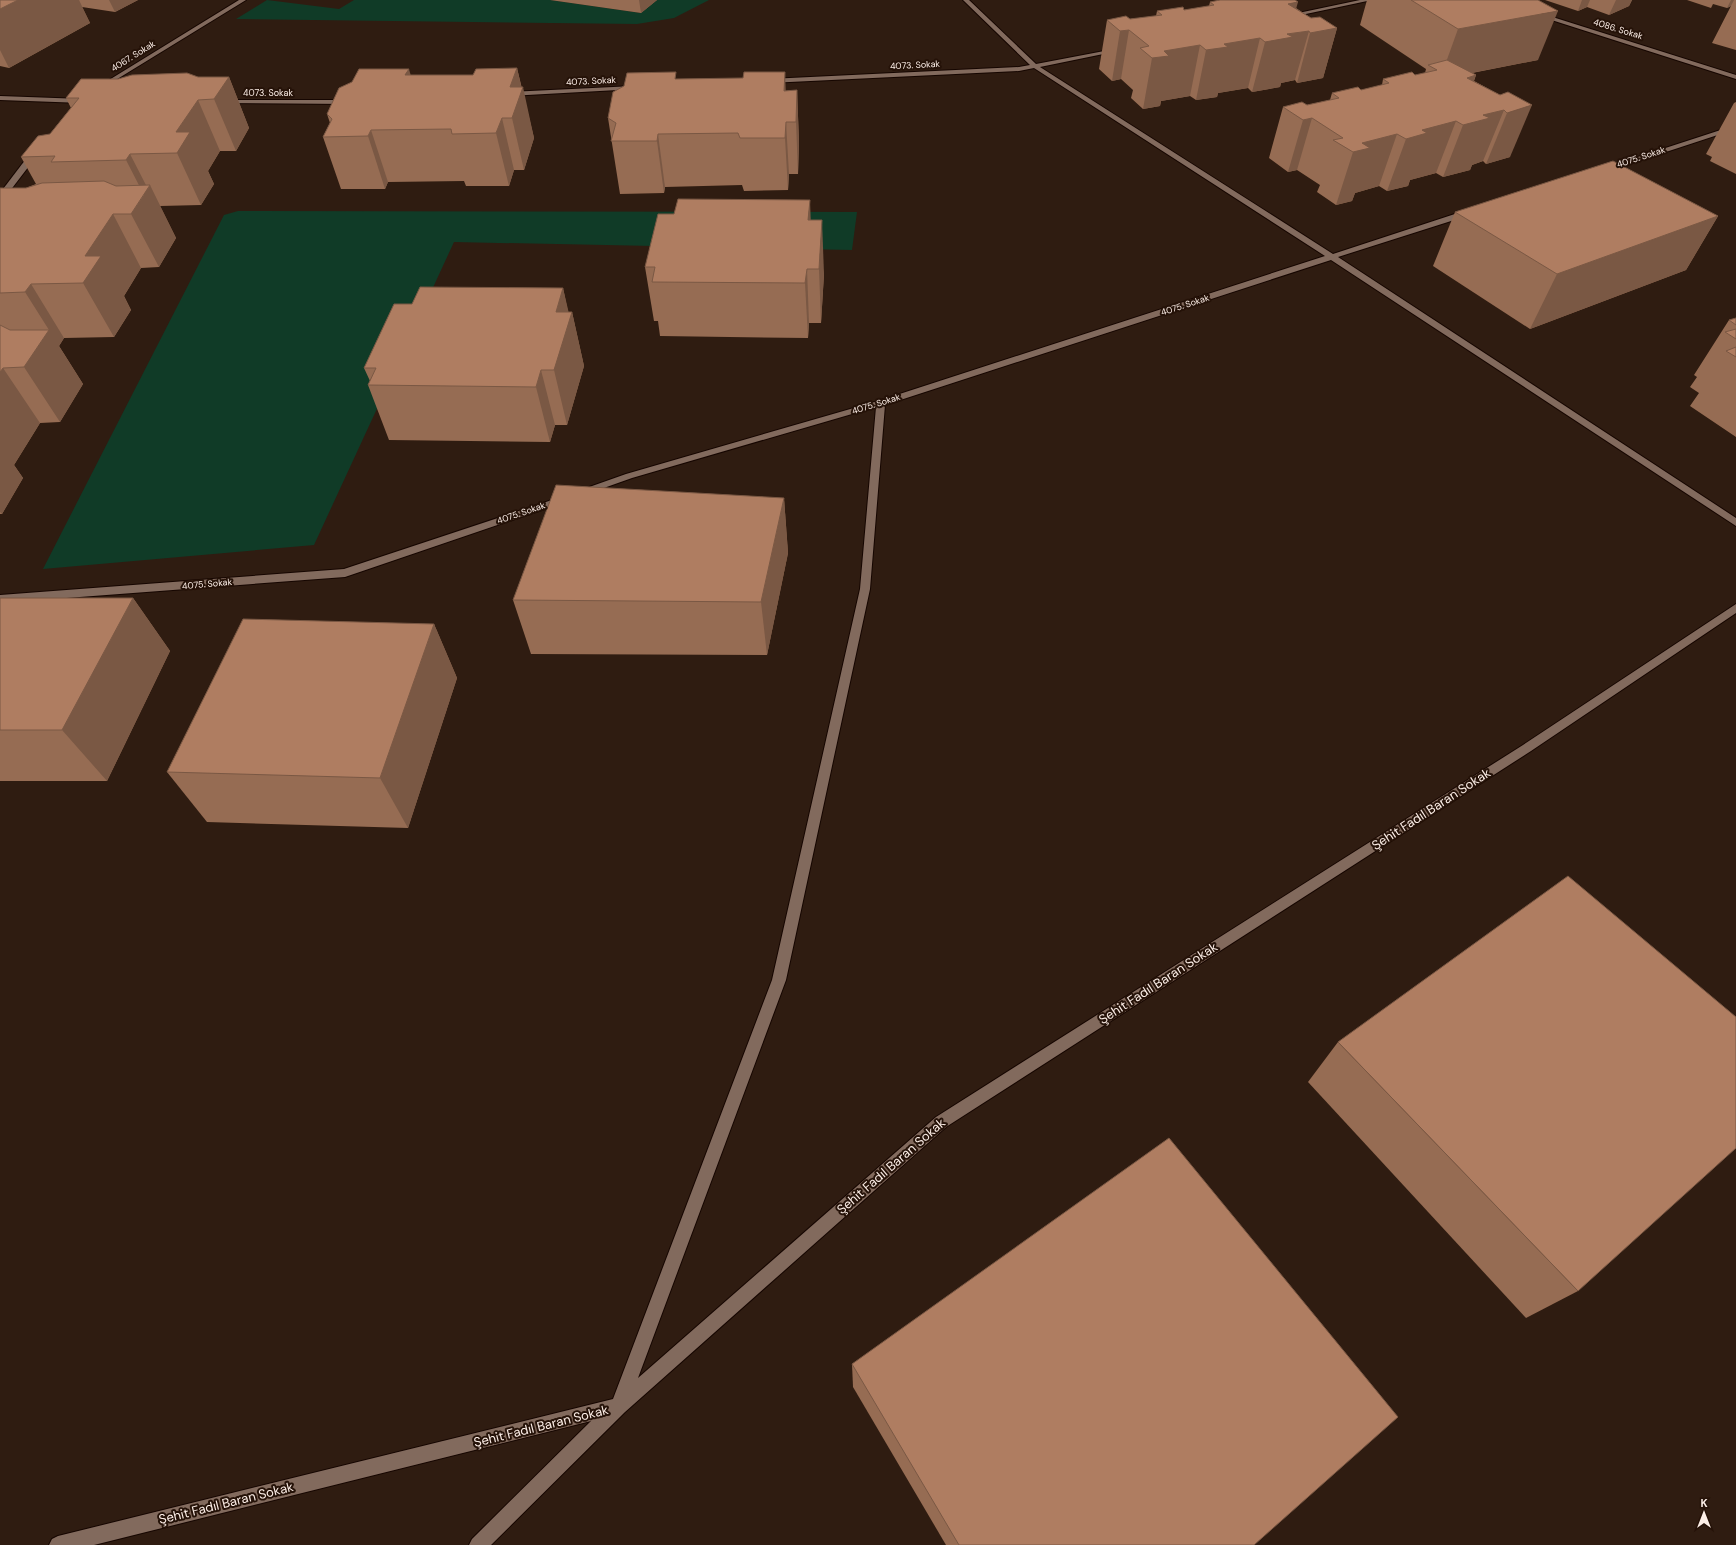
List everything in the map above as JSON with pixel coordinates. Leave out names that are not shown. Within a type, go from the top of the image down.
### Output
[{"type":"street","name":"4067. Sokak","points":[[72,107],[76,101],[243,0]]},
{"type":"street","points":[[966,0],[1035,66],[1332,257],[1736,523]]},
{"type":"street","points":[[1276,18],[1369,0]]},
{"type":"street","name":"4086. Sokak","points":[[1532,12],[1736,77]]},
{"type":"street","name":"4073. Sokak","points":[[765,81],[1019,69],[1128,47]]},
{"type":"street","name":"4073. Sokak","points":[[503,95],[638,88]]},
{"type":"street","points":[[0,98],[92,101]]},
{"type":"street","name":"4073. Sokak","points":[[216,102],[360,102]]},
{"type":"street","name":"4075. Sokak","points":[[1596,172],[1736,127]]},
{"type":"street","points":[[0,198],[38,150]]},
{"type":"street","name":"4075. Sokak","points":[[0,599],[345,573],[629,476],[881,403],[1475,211]]},
{"type":"street","points":[[478,1545],[619,1406],[779,980],[865,589],[881,403]]},
{"type":"street","name":"Şehit Fadıl Baran Sokak","points":[[58,1545],[619,1406],[941,1122],[1526,748],[1736,608]]},
{"type":"green space","points":[[267,0],[339,9],[354,0],[550,0],[641,13],[657,0],[709,0],[674,18],[637,24],[236,19]]},
{"type":"green space","points":[[238,211],[857,212],[852,250],[454,242],[314,545],[43,569],[224,215]]},
{"type":"building","points":[[0,0],[18,0],[0,9]]},
{"type":"building","points":[[1220,0],[1295,0],[1298,2],[1288,4],[1311,18],[1320,17],[1337,28],[1310,33],[1309,31],[1287,34],[1293,37],[1265,42],[1260,38],[1224,44],[1228,47],[1206,50],[1200,45],[1164,51],[1169,56],[1152,58],[1140,48],[1149,46],[1129,30],[1120,31],[1107,20],[1126,16],[1130,19],[1162,15],[1157,11],[1183,7],[1184,10],[1214,5],[1210,2]]},
{"type":"building","points":[[1411,0],[1538,0],[1558,11],[1458,29]]},
{"type":"building","points":[[1447,60],[1476,75],[1467,78],[1500,95],[1508,92],[1532,105],[1507,113],[1504,110],[1483,115],[1490,118],[1463,125],[1456,121],[1422,130],[1427,133],[1406,139],[1397,134],[1362,143],[1370,148],[1353,152],[1333,140],[1343,138],[1312,118],[1303,120],[1283,107],[1302,102],[1307,105],[1339,98],[1332,93],[1358,87],[1361,90],[1389,83],[1383,79],[1412,72],[1415,75],[1437,70],[1428,65]]},
{"type":"building","points":[[517,68],[510,87],[523,87],[512,118],[502,118],[496,133],[452,134],[451,129],[371,130],[368,136],[323,137],[332,119],[327,114],[339,88],[352,82],[359,69],[409,69],[405,75],[473,75],[476,69]]},
{"type":"building","points":[[676,72],[675,79],[743,78],[744,72],[785,72],[784,91],[797,90],[796,122],[786,122],[785,138],[740,138],[738,133],[658,134],[657,141],[611,141],[616,123],[608,118],[613,92],[624,86],[627,73]]},
{"type":"building","points":[[187,73],[198,77],[229,77],[214,99],[198,100],[176,132],[190,132],[177,153],[130,154],[126,160],[51,162],[55,156],[21,157],[38,136],[50,134],[79,98],[66,98],[81,79],[118,79],[132,75]]},
{"type":"building","points":[[1613,161],[1718,216],[1557,274],[1455,212]]},
{"type":"building","points":[[104,181],[116,186],[150,185],[131,214],[113,214],[85,256],[101,256],[83,283],[31,284],[25,292],[0,293],[0,188],[26,188],[42,183]]},
{"type":"building","points":[[678,199],[810,200],[808,220],[822,220],[819,269],[807,269],[805,283],[652,282],[655,267],[645,267],[658,214],[674,214]]},
{"type":"building","points":[[420,287],[563,288],[556,312],[572,312],[554,370],[541,370],[536,387],[368,385],[376,368],[364,368],[394,304],[412,304]]},
{"type":"building","points":[[1736,318],[1736,325],[1729,320]]},
{"type":"building","points":[[0,325],[10,330],[49,330],[24,367],[3,368],[0,372]]},
{"type":"building","points":[[1736,329],[1736,339],[1725,332]]},
{"type":"building","points":[[1736,347],[1736,357],[1726,351]]},
{"type":"building","points":[[556,485],[784,498],[761,602],[513,600]]},
{"type":"building","points":[[0,598],[133,598],[62,730],[0,730]]},
{"type":"building","points":[[243,619],[434,624],[380,778],[167,772]]},
{"type":"building","points":[[1568,876],[1736,1017],[1736,1148],[1578,1291],[1338,1042]]},
{"type":"building","points":[[1169,1138],[1398,1417],[1254,1545],[959,1545],[852,1364]]}]
